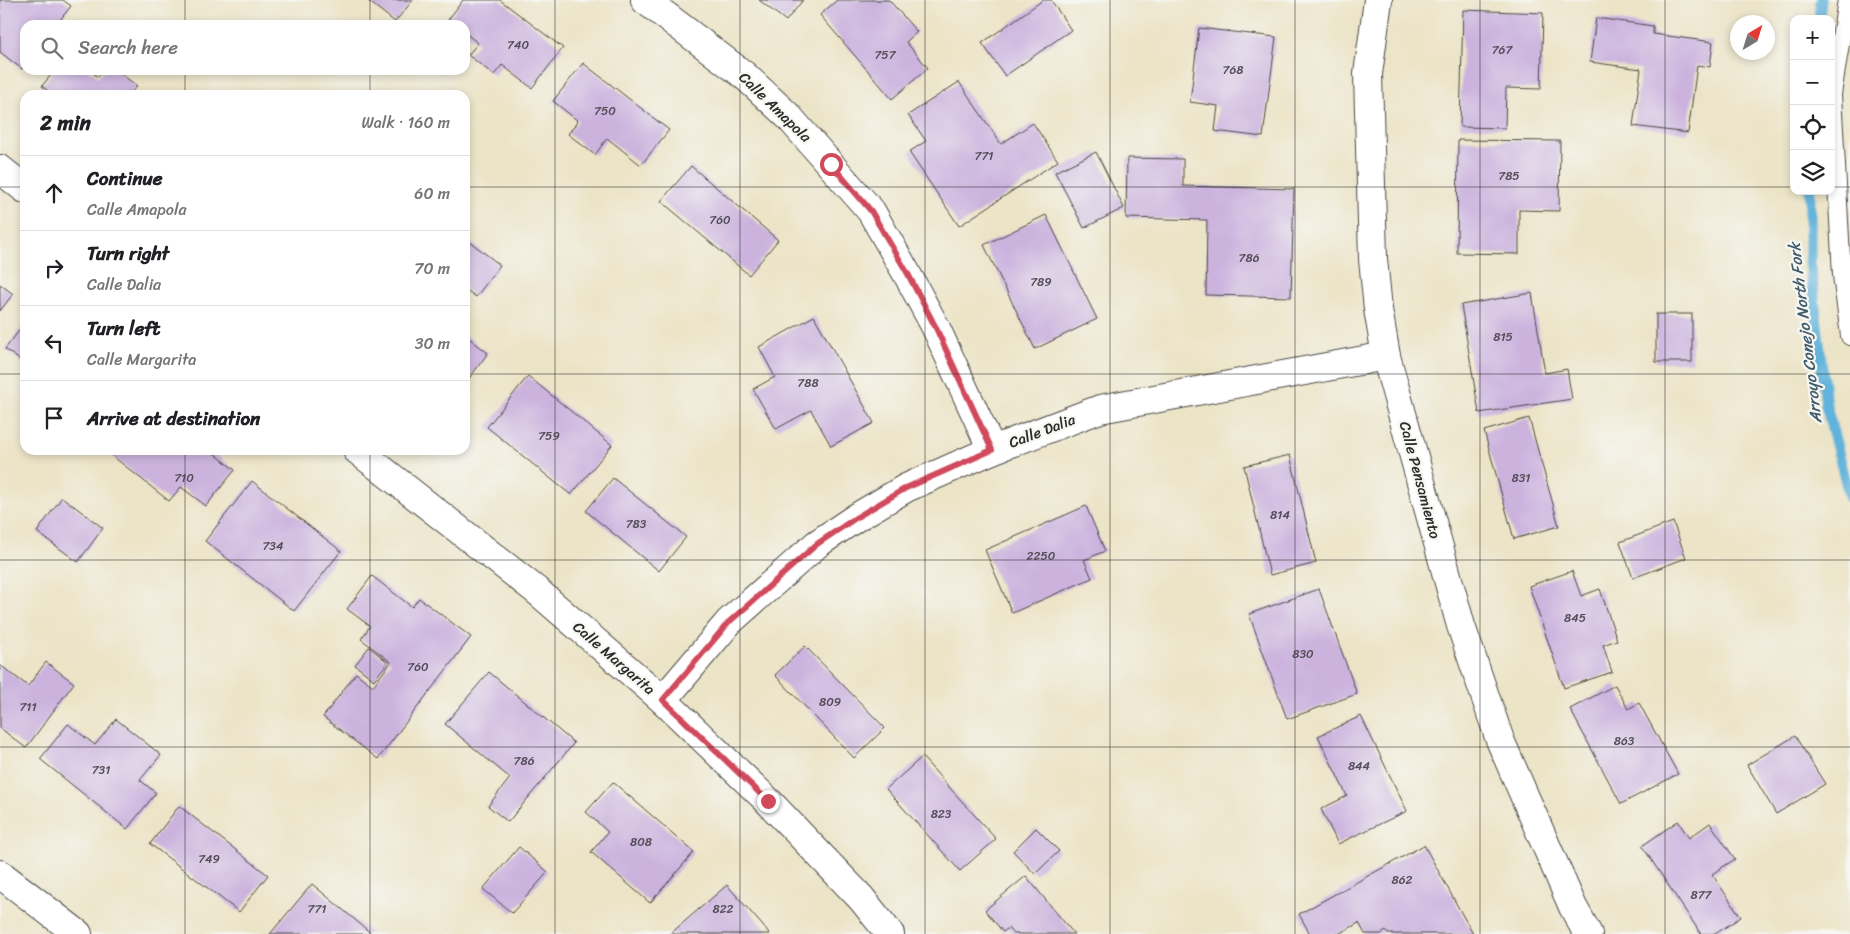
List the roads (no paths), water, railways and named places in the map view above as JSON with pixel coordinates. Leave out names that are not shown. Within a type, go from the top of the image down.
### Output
[{"type":"street","name":"Calle Amapola","points":[[645,0],[744,75],[788,116],[871,211],[908,274],[936,328],[992,450]]},
{"type":"street","name":"Calle Pensamiento","points":[[1378,0],[1368,74],[1373,259],[1378,309],[1386,356],[1461,626],[1500,740],[1588,934]]},
{"type":"street","points":[[0,169],[20,185]]},
{"type":"street","name":"Calle Dalia","points":[[663,700],[729,622],[817,544],[857,517],[906,488],[992,450],[1100,409],[1386,356]]},
{"type":"street","name":"Calle Margarita","points":[[364,455],[537,591],[663,700],[768,801],[861,898],[890,934]]},
{"type":"street","points":[[0,874],[78,934]]},
{"type":"lane","points":[[1848,0],[1832,94],[1842,275],[1850,336]]},
{"type":"waterway","name":"Arroyo Conejo North Fork","points":[[1819,15],[1821,0]]},
{"type":"waterway","name":"Arroyo Conejo North Fork","points":[[1810,195],[1810,262],[1826,405],[1850,498]]}]
